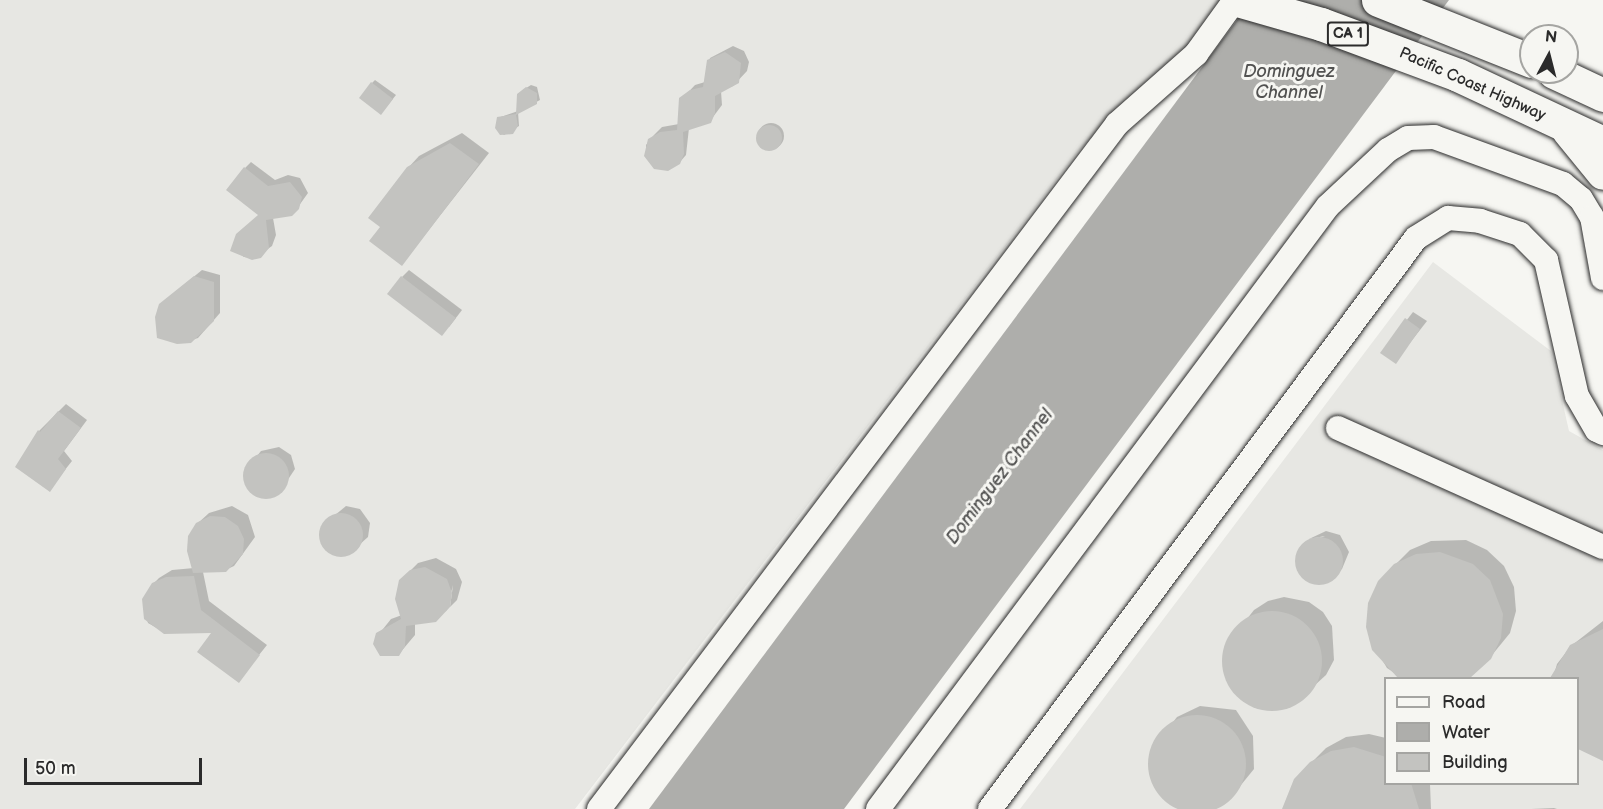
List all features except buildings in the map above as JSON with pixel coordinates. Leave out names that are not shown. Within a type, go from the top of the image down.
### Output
[{"type":"highway","name":"Pacific Coast Highway","points":[[1236,0],[1321,24],[1458,75],[1603,143]]},
{"type":"highway","name":"CA 1","points":[[1378,0],[1483,39],[1519,56]]},
{"type":"highway","points":[[1579,84],[1603,95]]},
{"type":"highway","points":[[1562,125],[1603,173]]},
{"type":"lane","points":[[599,809],[1117,124],[1196,54],[1236,0]]},
{"type":"lane","points":[[878,809],[1328,206],[1388,150],[1408,138],[1434,137],[1563,183],[1581,199],[1592,217],[1603,278]]},
{"type":"lane","points":[[990,809],[1416,238],[1448,218],[1480,221],[1520,234],[1546,260],[1577,396],[1597,430],[1603,433]]},
{"type":"lane","points":[[1338,428],[1603,547]]},
{"type":"shaded area","points":[[0,0],[1227,0],[1207,28],[1079,150],[575,809],[0,809]]},
{"type":"shaded area","points":[[1433,262],[1551,351],[1569,431],[1603,450],[1603,809],[1020,809]]},
{"type":"water","name":"Dominguez Channel","points":[[1252,0],[1449,0],[844,809],[649,809]]}]
